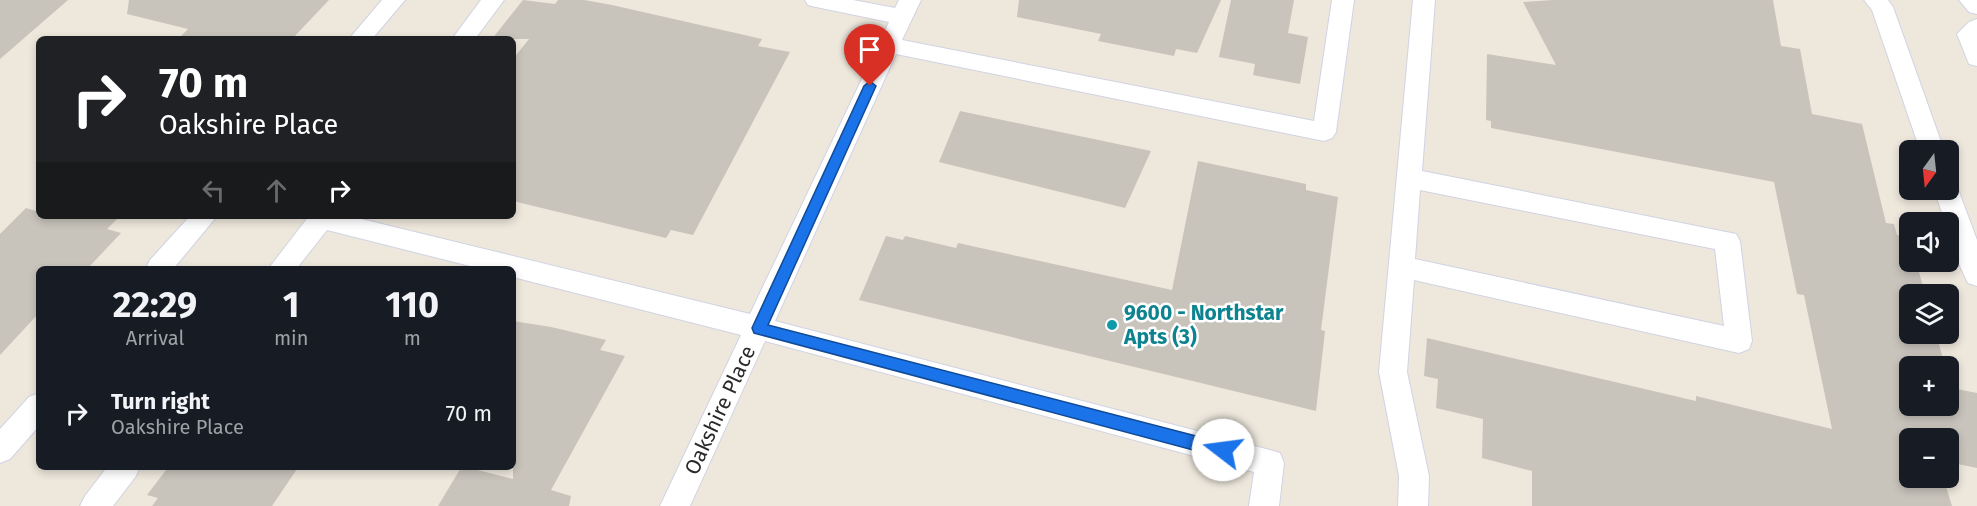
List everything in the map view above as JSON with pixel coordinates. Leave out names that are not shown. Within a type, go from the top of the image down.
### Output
[{"type":"lane","points":[[363,36],[394,0]]},
{"type":"lane","points":[[465,36],[493,0]]},
{"type":"lane","points":[[816,0],[906,8]]},
{"type":"lane","points":[[889,45],[1324,132],[1342,0]]},
{"type":"lane","points":[[1413,506],[1414,477],[1393,372],[1424,0]]},
{"type":"lane","points":[[1875,0],[1882,7],[1929,140]]},
{"type":"lane","points":[[1970,0],[1977,7]]},
{"type":"lane","name":"Oakshire Place","points":[[675,506],[906,8]]},
{"type":"lane","points":[[1977,27],[1968,33],[1977,58]]},
{"type":"lane","points":[[1402,267],[1739,341],[1726,242],[1409,178]]},
{"type":"lane","points":[[1950,200],[1977,275]]},
{"type":"lane","points":[[161,266],[202,219]]},
{"type":"lane","points":[[284,266],[321,219]]},
{"type":"lane","points":[[326,219],[513,266]]},
{"type":"lane","points":[[516,267],[759,328],[1270,463],[1264,506]]},
{"type":"lane","points":[[0,450],[36,409]]},
{"type":"lane","points":[[95,506],[123,470]]},
{"type":"building","points":[[0,0],[68,0],[0,59]]},
{"type":"building","points":[[129,0],[329,0],[295,36],[181,36],[188,29],[127,14]]},
{"type":"building","points":[[523,0],[555,4],[558,0],[584,0],[762,39],[758,46],[790,52],[693,235],[671,230],[666,238],[516,202],[516,55],[529,39],[516,39],[516,36],[494,36]]},
{"type":"building","points":[[1019,0],[1221,0],[1197,53],[1176,49],[1174,56],[1098,41],[1101,34],[1017,17]]},
{"type":"building","points":[[1231,0],[1294,0],[1288,33],[1308,37],[1300,84],[1253,75],[1255,64],[1219,57]]},
{"type":"building","points":[[1773,0],[1781,46],[1800,49],[1812,114],[1862,124],[1886,223],[1894,224],[1899,235],[1899,272],[1919,272],[1922,284],[1899,284],[1899,344],[1939,344],[1942,356],[1899,356],[1899,416],[1959,416],[1959,389],[1977,393],[1977,468],[1959,464],[1959,428],[1899,428],[1899,488],[1946,488],[1952,506],[1532,506],[1532,471],[1482,458],[1483,419],[1436,408],[1438,379],[1424,376],[1427,338],[1696,401],[1696,396],[1832,429],[1804,295],[1797,294],[1774,182],[1491,128],[1491,121],[1486,120],[1487,54],[1556,65],[1523,2]]},
{"type":"building","points":[[960,111],[1151,151],[1125,208],[939,162]]},
{"type":"building","name":"9600 - Northstar Apts (3)","points":[[1198,161],[1306,184],[1306,190],[1338,197],[1321,330],[1325,331],[1316,411],[859,300],[886,236],[903,240],[905,236],[956,248],[958,243],[1172,290]]},
{"type":"building","points":[[26,208],[36,211],[36,219],[117,219],[107,229],[121,233],[90,266],[36,266],[36,316],[0,355],[0,234]]},
{"type":"building","points":[[516,321],[606,340],[600,350],[625,356],[551,490],[571,496],[569,506],[438,506],[460,470],[478,470],[513,479],[513,470],[516,470]]},
{"type":"building","points":[[166,470],[296,470],[272,506],[152,506],[158,498],[147,495]]},
{"type":"place","name":"9600 - Northstar Apts (3)","points":[[1112,325]]},
{"type":"route","points":[[870,86],[759,328],[1223,450]]}]
